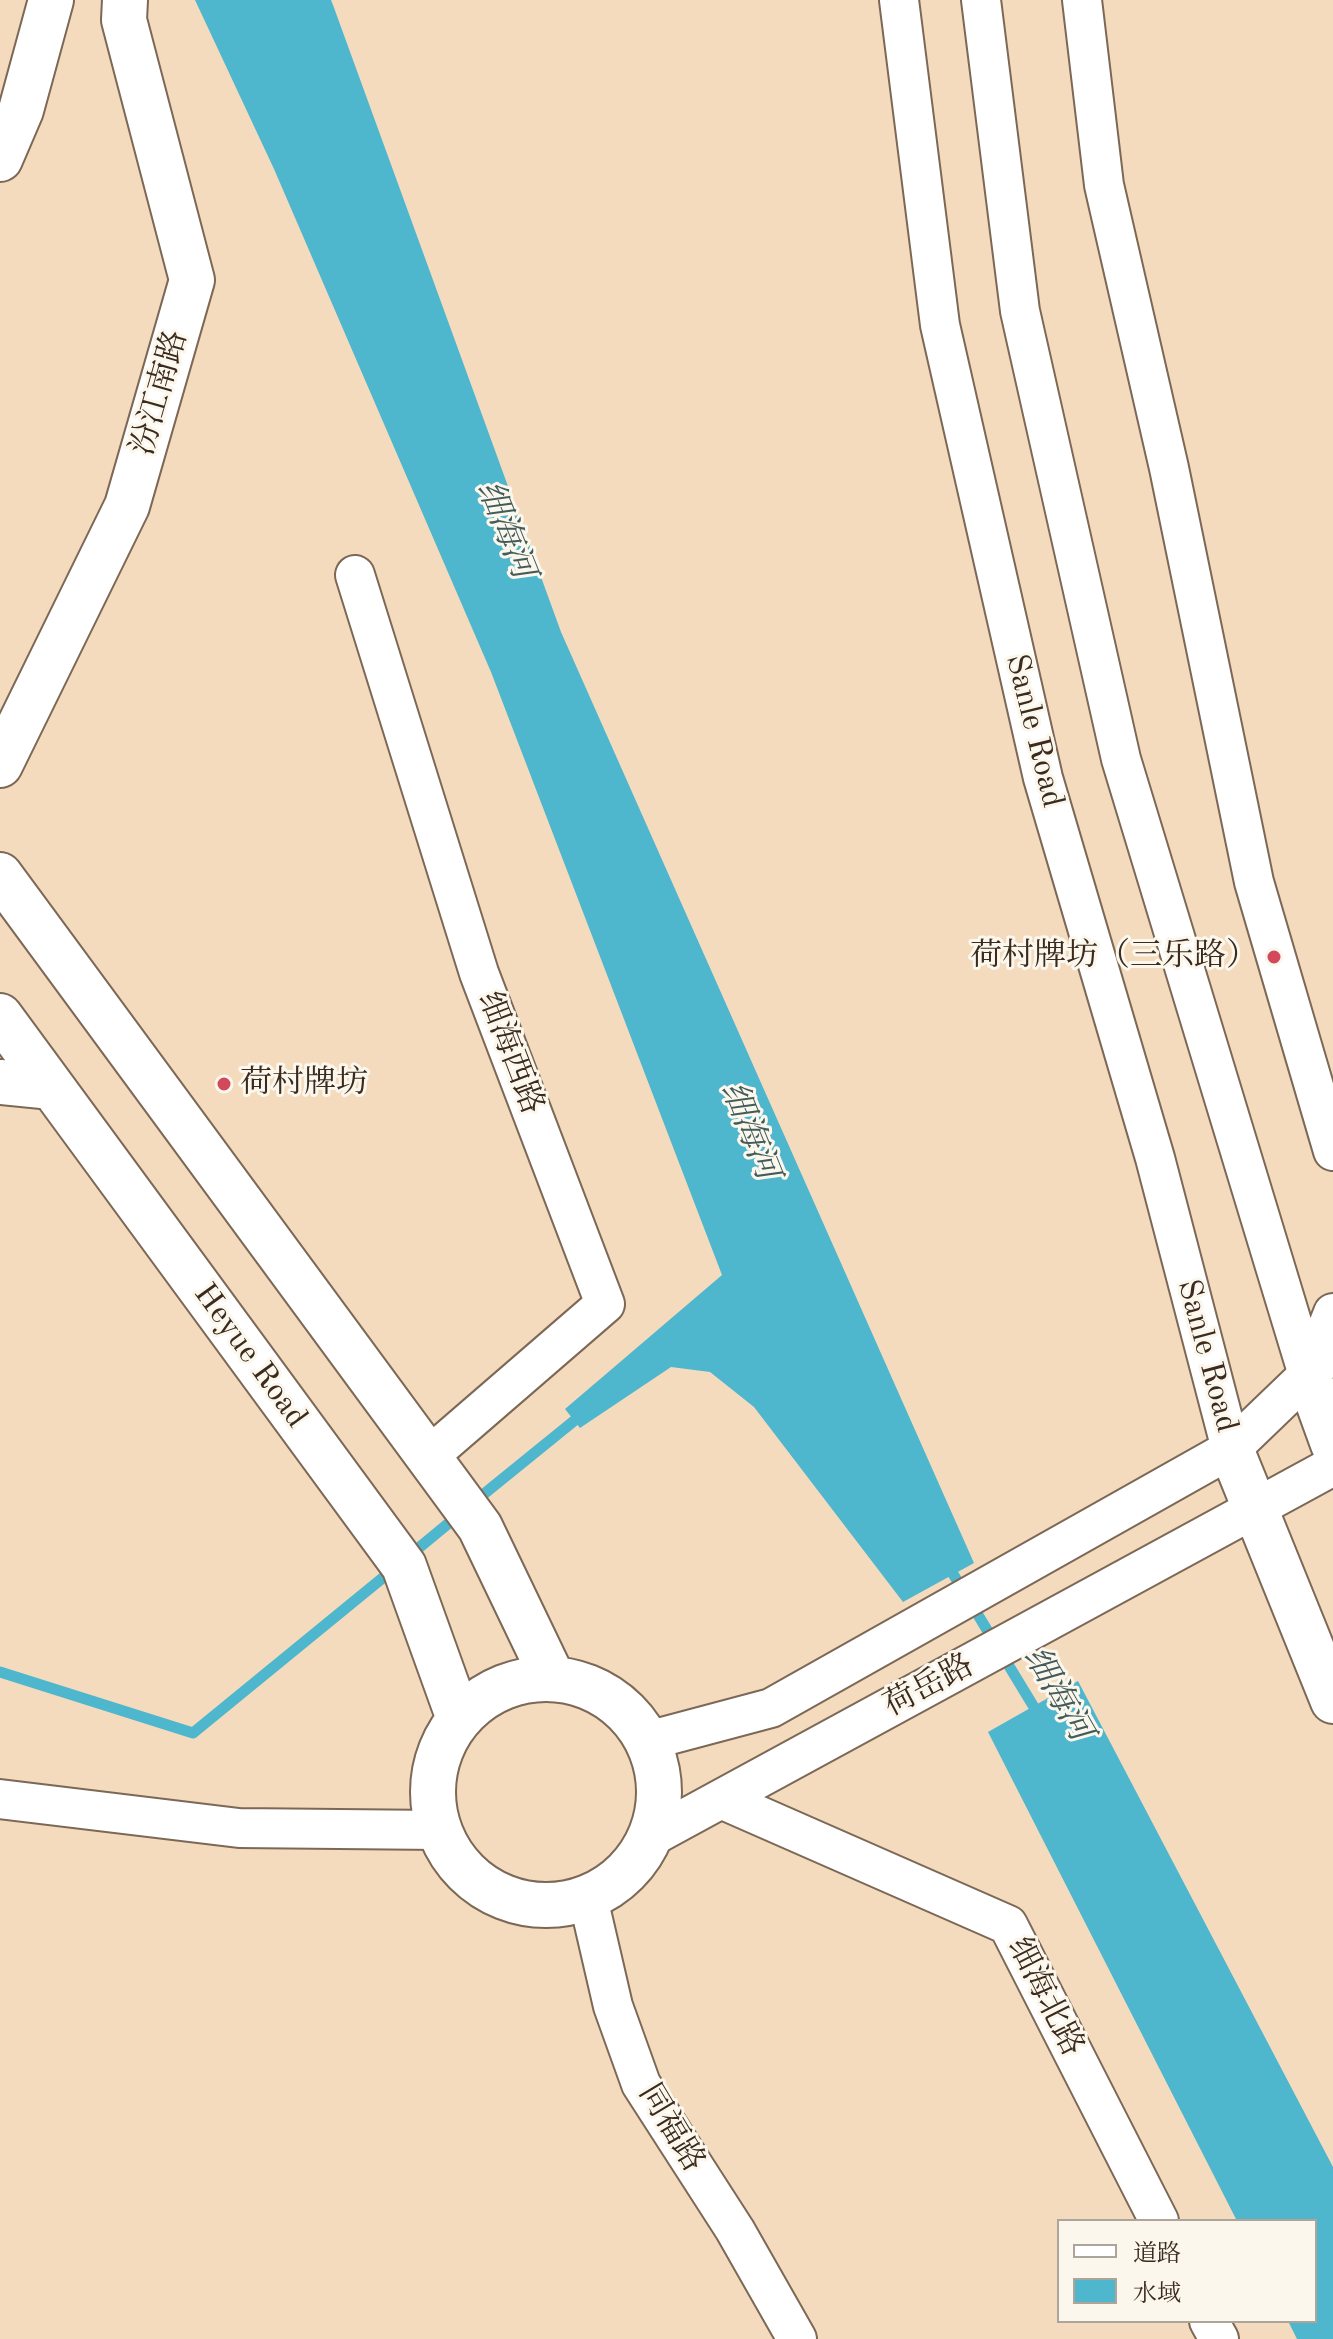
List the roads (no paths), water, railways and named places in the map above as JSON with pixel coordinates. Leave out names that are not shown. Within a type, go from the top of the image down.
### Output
[{"type":"main road","points":[[0,159],[21,110],[51,0]]},
{"type":"main road","name":"汾江南路","points":[[0,765],[127,506],[192,280],[124,20],[125,0]]},
{"type":"main road","points":[[0,875],[480,1527],[553,1679]]},
{"type":"main road","name":"Heyue Road","points":[[0,1016],[404,1566],[459,1719]]},
{"type":"main road","points":[[0,1082],[52,1087]]},
{"type":"main road","points":[[1321,1363],[1333,1444]]},
{"type":"main road","points":[[1231,1449],[1333,1701]]},
{"type":"main road","points":[[553,1679],[591,1688],[624,1709],[647,1741],[658,1772],[659,1805],[651,1837],[625,1874],[588,1898],[552,1905],[516,1902],[483,1886],[457,1862],[439,1830],[432,1792],[439,1753],[459,1719],[485,1696],[518,1682],[553,1679]]},
{"type":"street","name":"Sanle Road","points":[[899,0],[940,325],[1039,763],[1155,1158],[1231,1449]]},
{"type":"street","points":[[981,0],[1020,311],[1121,759],[1321,1363]]},
{"type":"street","points":[[1082,0],[1104,185],[1169,468],[1254,882],[1333,1151]]},
{"type":"street","name":"细海西路","points":[[355,575],[479,973],[605,1304],[428,1457]]},
{"type":"street","points":[[1321,1363],[1333,1313]]},
{"type":"street","name":"荷岳路","points":[[647,1741],[771,1708],[1231,1449],[1321,1363]]},
{"type":"street","name":"荷岳路","points":[[651,1837],[1333,1466]]},
{"type":"street","points":[[0,1799],[239,1828],[439,1830]]},
{"type":"street","name":"细海北路","points":[[721,1799],[1008,1925],[1158,2219]]},
{"type":"street","name":"同福路","points":[[588,1898],[613,2006],[641,2084],[735,2230],[797,2339]]},
{"type":"water","points":[[195,0],[331,0],[561,632],[974,1563],[903,1602],[754,1407],[710,1372],[671,1367],[580,1428],[565,1409],[722,1275],[491,672],[274,169]]},
{"type":"water","points":[[1078,1681],[1333,2167],[1333,2339],[1297,2339],[1289,2323],[1317,2323],[1317,2219],[1236,2219],[988,1732]]},
{"type":"waterway","points":[[474,1502],[585,1412]]},
{"type":"waterway","points":[[409,1556],[461,1513]]},
{"type":"waterway","name":"细海河","points":[[947,1564],[1040,1717]]},
{"type":"waterway","points":[[0,1672],[193,1733],[396,1567]]},
{"type":"place","name":"荷村牌坊（三乐路）","points":[[1274,957]]},
{"type":"place","name":"荷村牌坊","points":[[224,1084]]}]
